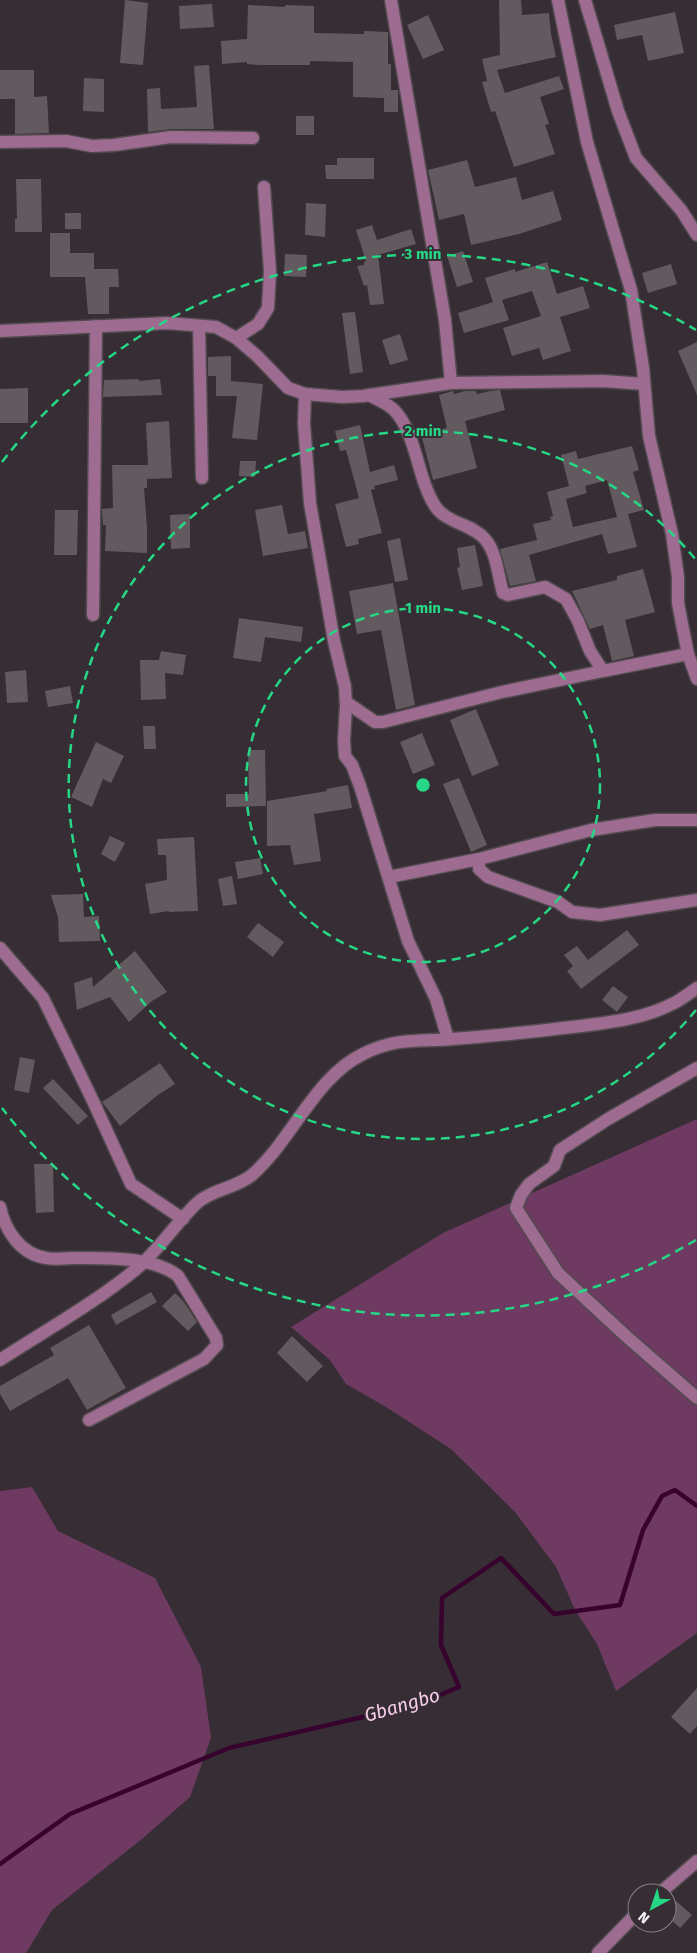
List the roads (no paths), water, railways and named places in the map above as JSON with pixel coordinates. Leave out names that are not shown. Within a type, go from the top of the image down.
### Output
[{"type":"street","points":[[391,0],[445,320],[451,383]]},
{"type":"street","points":[[558,0],[587,142],[630,290],[642,358],[648,436],[672,534],[678,577],[678,604],[688,654],[697,679]]},
{"type":"street","points":[[585,0],[618,112],[636,158],[681,210],[697,236]]},
{"type":"street","points":[[0,142],[66,141],[92,146],[171,137],[253,138]]},
{"type":"street","points":[[236,338],[258,324],[268,308],[270,271],[264,188]]},
{"type":"street","points":[[0,331],[167,324],[216,327],[236,338],[257,356],[288,388],[304,394],[342,397],[370,395],[451,383],[603,381],[644,384]]},
{"type":"street","points":[[93,615],[96,326]]},
{"type":"street","points":[[199,326],[202,478]]},
{"type":"street","points":[[304,394],[304,424],[310,503],[346,702],[345,756],[352,765],[360,786],[408,941],[436,999],[448,1039]]},
{"type":"street","points":[[370,395],[394,410],[401,418],[434,505],[450,520],[474,530],[487,541],[496,564],[503,593],[508,595],[545,587],[566,598],[590,651],[603,671]]},
{"type":"street","points":[[346,702],[375,722],[383,722],[502,692],[688,654]]},
{"type":"street","points":[[389,877],[479,859],[591,830],[655,820],[697,820]]},
{"type":"street","points":[[479,859],[479,869],[488,877],[558,902],[572,912],[600,915],[697,900]]},
{"type":"street","points":[[0,948],[43,998],[93,1101],[130,1184],[183,1219]]},
{"type":"street","points":[[0,1360],[99,1296],[144,1262],[198,1202],[216,1192],[234,1186],[251,1175],[269,1156],[318,1094],[350,1060],[375,1048],[399,1041],[530,1032],[624,1020],[650,1013],[676,1002],[697,988]]},
{"type":"street","points":[[697,1068],[608,1118],[560,1150],[554,1166],[529,1184],[521,1195],[516,1208],[550,1262],[563,1278],[697,1398]]},
{"type":"street","points":[[0,1206],[7,1229],[14,1238],[28,1250],[45,1258],[144,1262],[169,1269],[178,1276],[216,1338],[217,1345],[204,1359],[89,1420]]},
{"type":"street","points":[[672,1883],[697,1861]]},
{"type":"street","points":[[598,1953],[627,1923]]},
{"type":"waterway","name":"Gbangbo","points":[[0,1864],[70,1814],[229,1748],[419,1704],[459,1687],[441,1645],[442,1598],[501,1558],[554,1614],[620,1605],[643,1530],[662,1496],[675,1490],[697,1506]]}]
